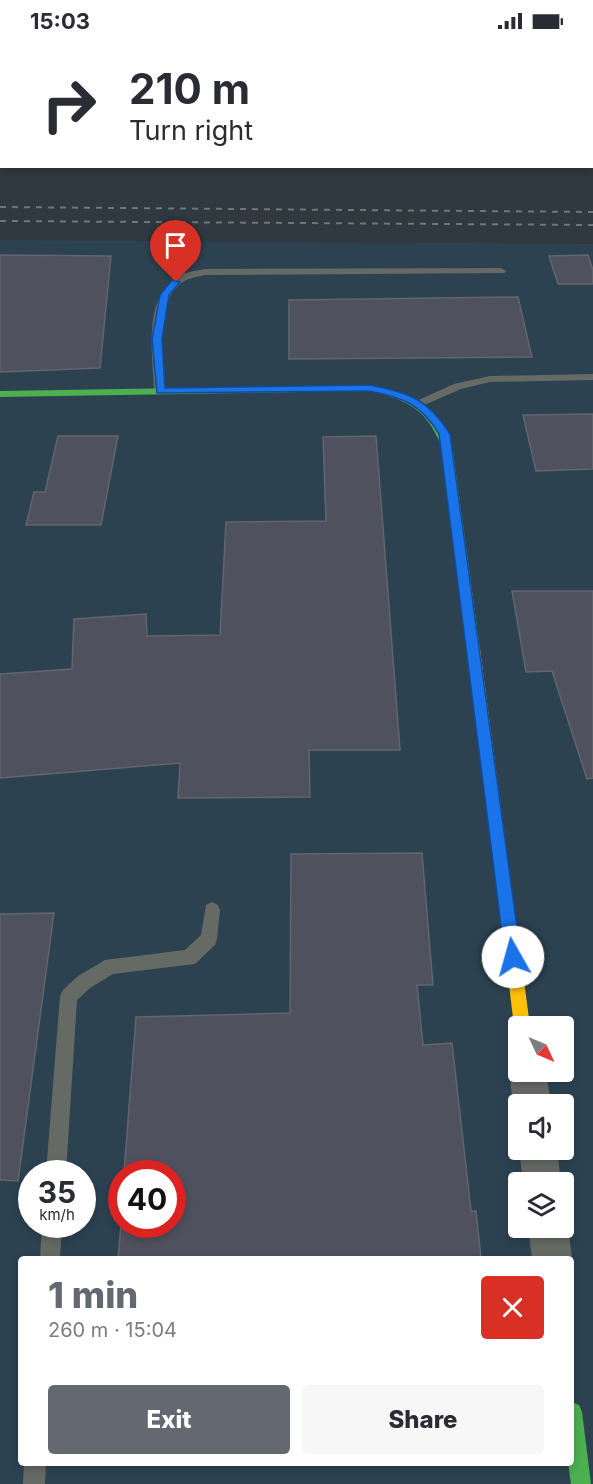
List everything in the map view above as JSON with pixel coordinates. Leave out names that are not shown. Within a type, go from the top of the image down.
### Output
[{"type":"street","points":[[0,394],[369,388],[392,392],[418,402],[434,418],[445,434],[448,451],[521,1016]]},
{"type":"street","points":[[549,1238],[552,1256]]},
{"type":"street","points":[[574,1428],[581,1484]]},
{"type":"lane","points":[[160,391],[157,339],[164,295],[176,282],[190,275],[205,272],[501,271]]},
{"type":"lane","points":[[418,402],[458,386],[490,379],[593,377]]},
{"type":"lane","points":[[57,1160],[69,996],[84,982],[111,966],[189,958],[209,939],[212,910]]},
{"type":"lane","points":[[50,1256],[51,1238]]},
{"type":"lane","points":[[34,1484],[35,1466]]},
{"type":"shaded area","points":[[0,240],[593,244],[593,1484],[0,1484]]},
{"type":"building","points":[[0,255],[111,256],[100,368],[0,372]]},
{"type":"building","points":[[588,255],[593,270],[593,284],[558,284],[549,256]]},
{"type":"building","points":[[518,297],[532,357],[289,359],[289,300]]},
{"type":"building","points":[[593,414],[593,469],[536,471],[523,415]]},
{"type":"building","points":[[58,436],[118,436],[101,525],[26,525],[34,492],[45,492]]},
{"type":"building","points":[[376,436],[400,750],[309,750],[310,797],[178,798],[180,763],[0,778],[0,674],[72,669],[74,619],[146,614],[147,636],[220,635],[226,522],[326,521],[323,437]]},
{"type":"building","points":[[512,591],[593,591],[593,778],[587,779],[552,671],[526,672]]},
{"type":"building","points":[[422,853],[433,985],[417,985],[423,1045],[452,1043],[471,1211],[476,1211],[481,1256],[118,1256],[120,1238],[186,1238],[186,1160],[125,1160],[136,1017],[290,1013],[291,854]]},
{"type":"building","points":[[54,913],[21,1160],[18,1160],[18,1181],[0,1180],[0,914]]},
{"type":"railway","points":[[0,207],[593,212]]},
{"type":"railway","points":[[0,221],[593,225]]},
{"type":"traffic: fast","points":[[0,394],[369,388],[409,400],[429,414],[443,436],[448,451],[474,649]]},
{"type":"traffic: fast","points":[[574,1428],[581,1484]]},
{"type":"traffic: slow","points":[[474,649],[521,1016]]},
{"type":"route","points":[[176,282],[164,295],[157,339],[160,391],[369,388],[392,392],[418,402],[434,418],[445,434],[513,957]]}]
